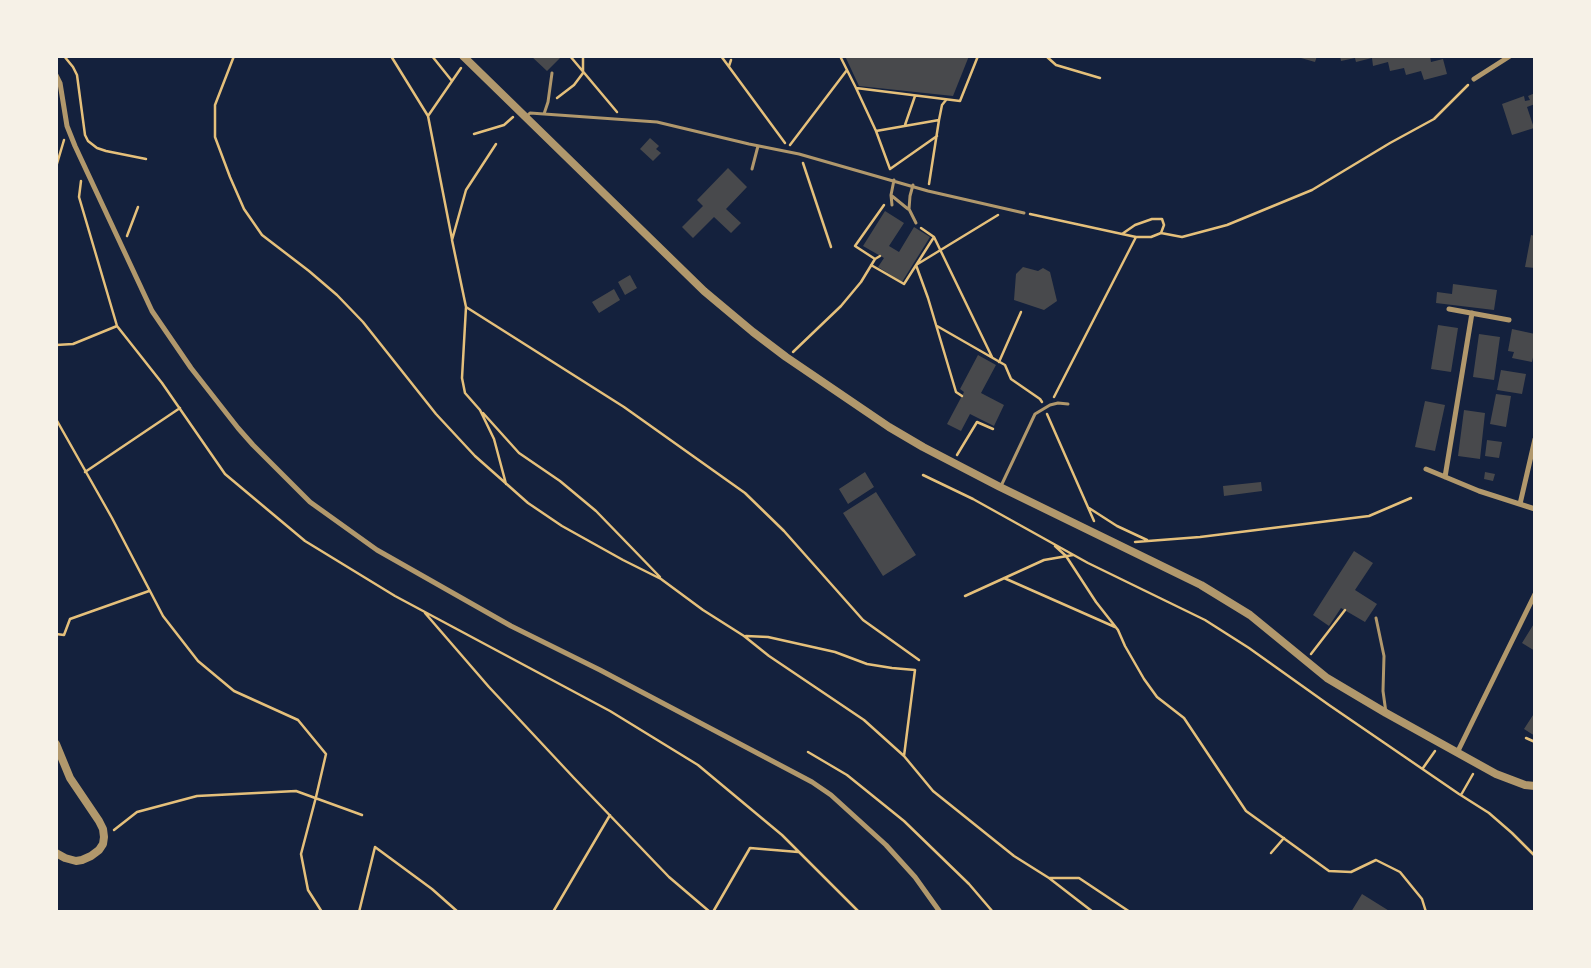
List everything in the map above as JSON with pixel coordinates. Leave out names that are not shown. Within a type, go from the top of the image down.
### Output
[{"type":"street","points":[[1474,79],[1510,56]]},
{"type":"street","points":[[465,58],[704,291],[786,357],[889,426],[953,463],[1208,589],[1257,620],[1327,678],[1386,713],[1496,774],[1535,786]]},
{"type":"street","points":[[56,75],[60,83],[68,126],[75,146],[152,311],[191,368],[252,445],[310,502],[376,550],[512,626],[600,670],[812,782],[831,795],[886,845],[915,877],[940,912]]},
{"type":"street","points":[[1448,309],[1508,320]]},
{"type":"street","points":[[1446,477],[1472,313]]},
{"type":"street","points":[[1520,504],[1535,439]]},
{"type":"street","points":[[1426,469],[1535,509]]},
{"type":"street","points":[[1457,753],[1535,594]]},
{"type":"street","points":[[56,744],[70,778],[99,821],[104,837],[103,844],[99,850],[82,860],[76,861],[64,858],[56,853]]},
{"type":"lane","points":[[544,114],[552,73]]},
{"type":"lane","points":[[525,117],[530,113],[657,122],[799,154],[913,185],[928,191],[1024,212]]},
{"type":"lane","points":[[752,169],[758,146]]},
{"type":"lane","points":[[892,205],[891,195],[894,180]]},
{"type":"lane","points":[[909,210],[913,185]]},
{"type":"lane","points":[[891,195],[909,210],[916,223]]},
{"type":"lane","points":[[1000,487],[1035,414],[1050,405],[1058,403],[1068,404]]},
{"type":"lane","points":[[1376,618],[1384,656],[1383,691],[1386,713]]},
{"type":"path","points":[[64,56],[77,75],[84,129],[88,141],[97,148],[106,151],[146,159]]},
{"type":"path","points":[[234,56],[215,105],[215,137],[244,209],[262,235],[324,283],[364,322],[402,373],[455,436],[506,485],[528,503],[562,526],[661,579]]},
{"type":"path","points":[[391,56],[428,116],[466,307],[462,378],[466,393],[519,453],[560,481],[596,511],[661,579],[703,610],[744,636],[769,656],[864,720],[904,756],[933,791],[1014,856],[1049,878],[1092,912]]},
{"type":"path","points":[[432,56],[452,81]]},
{"type":"path","points":[[570,56],[622,119]]},
{"type":"path","points":[[546,106],[574,85],[583,71],[583,56]]},
{"type":"path","points":[[721,56],[788,147],[847,70]]},
{"type":"path","points":[[840,56],[876,131],[891,169],[937,136]]},
{"type":"path","points":[[856,88],[960,101],[978,56]]},
{"type":"path","points":[[1046,56],[1056,65],[1100,78]]},
{"type":"path","points":[[428,116],[465,58]]},
{"type":"path","points":[[728,66],[731,60]]},
{"type":"path","points":[[1024,212],[1136,237],[1150,237],[1161,233],[1182,237],[1227,225],[1312,190],[1390,142],[1434,119],[1474,79]]},
{"type":"path","points":[[905,125],[915,96]]},
{"type":"path","points":[[928,191],[939,120],[942,105],[946,99]]},
{"type":"path","points":[[474,134],[504,125],[515,115]]},
{"type":"path","points":[[876,131],[939,120]]},
{"type":"path","points":[[56,168],[68,126]]},
{"type":"path","points":[[452,240],[466,190],[496,144]]},
{"type":"path","points":[[799,154],[831,247]]},
{"type":"path","points":[[875,258],[855,246],[891,195]]},
{"type":"path","points":[[122,247],[138,207]]},
{"type":"path","points":[[916,265],[1008,209]]},
{"type":"path","points":[[1122,234],[1135,225],[1152,219],[1162,220],[1164,225],[1161,233]]},
{"type":"path","points":[[916,223],[934,237],[993,358]]},
{"type":"path","points":[[871,265],[904,284],[934,237]]},
{"type":"path","points":[[1050,405],[1065,372],[1136,237]]},
{"type":"path","points":[[791,354],[841,306],[862,282],[875,258],[880,256]]},
{"type":"path","points":[[916,265],[937,326],[956,392],[962,396]]},
{"type":"path","points":[[466,307],[624,407],[746,493],[784,531],[863,620],[919,660]]},
{"type":"path","points":[[999,362],[1021,312]]},
{"type":"path","points":[[56,346],[73,344],[117,326]]},
{"type":"path","points":[[937,326],[1005,365],[1011,379],[1040,399],[1096,527]]},
{"type":"path","points":[[86,472],[180,408]]},
{"type":"path","points":[[480,410],[494,439],[506,485]]},
{"type":"path","points":[[56,419],[163,616],[198,661],[234,691],[298,720],[326,754],[300,854],[308,890],[322,912]]},
{"type":"path","points":[[956,457],[977,422],[993,429]]},
{"type":"path","points":[[923,475],[973,499],[1088,563],[1205,620],[1249,648],[1461,795],[1489,812],[1535,856]]},
{"type":"path","points":[[1134,542],[1200,537],[1370,516],[1411,498]]},
{"type":"path","points":[[1088,507],[1117,526],[1148,541]]},
{"type":"path","points":[[1051,543],[1066,556],[1096,602],[1116,627],[1144,679],[1158,696],[1184,718],[1246,811],[1329,871],[1351,872],[1376,860],[1400,872],[1422,899],[1426,912]]},
{"type":"path","points":[[965,596],[1044,560],[1074,555]]},
{"type":"path","points":[[1004,578],[1116,627]]},
{"type":"path","points":[[56,634],[64,636],[70,620],[150,591]]},
{"type":"path","points":[[1310,655],[1345,610]]},
{"type":"path","points":[[424,612],[496,694],[669,877],[711,912],[750,848],[799,852]]},
{"type":"path","points":[[744,636],[768,637],[835,652],[867,664],[915,670],[904,756]]},
{"type":"path","points":[[1526,738],[1535,742]]},
{"type":"path","points":[[808,752],[847,775],[904,821],[970,884],[994,912]]},
{"type":"path","points":[[1423,768],[1434,753]]},
{"type":"path","points":[[1461,795],[1472,774]]},
{"type":"path","points":[[104,837],[137,812],[197,796],[296,791],[362,814]]},
{"type":"path","points":[[552,912],[610,815]]},
{"type":"path","points":[[1271,853],[1284,838]]},
{"type":"path","points":[[359,912],[375,847],[432,889],[458,912]]},
{"type":"path","points":[[1049,878],[1079,878],[1130,912]]},
{"type":"building","points":[[531,56],[562,56],[547,71]]},
{"type":"building","points":[[845,56],[969,56],[953,96],[859,86]]},
{"type":"building","points":[[1294,56],[1317,56],[1315,62]]},
{"type":"building","points":[[1340,56],[1430,56],[1431,62],[1443,59],[1447,74],[1424,80],[1421,71],[1406,75],[1404,68],[1390,71],[1388,62],[1373,66],[1372,58],[1356,62],[1355,58],[1341,61]]},
{"type":"building","points":[[1535,93],[1535,104],[1527,107],[1534,128],[1512,135],[1502,104],[1524,96],[1525,101],[1530,100],[1528,96]]},
{"type":"building","points":[[650,138],[659,146],[656,149],[661,153],[653,161],[640,149]]},
{"type":"building","points":[[728,168],[747,187],[726,209],[741,223],[731,233],[714,217],[693,238],[682,227],[703,206],[697,200]]},
{"type":"building","points":[[885,211],[904,223],[889,246],[899,252],[914,227],[930,237],[902,282],[878,267],[884,258],[863,246]]},
{"type":"building","points":[[1531,235],[1535,236],[1535,268],[1525,267]]},
{"type":"building","points":[[1023,267],[1038,271],[1043,268],[1050,272],[1057,301],[1044,310],[1014,300],[1016,274]]},
{"type":"building","points":[[630,275],[637,288],[625,295],[618,282]]},
{"type":"building","points":[[1453,284],[1497,290],[1494,310],[1436,303],[1437,292],[1452,294]]},
{"type":"building","points":[[614,289],[620,300],[599,313],[592,302]]},
{"type":"building","points":[[1438,325],[1458,328],[1451,372],[1431,369]]},
{"type":"building","points":[[1512,329],[1535,334],[1532,362],[1512,358],[1514,352],[1508,351]]},
{"type":"building","points":[[1479,334],[1500,337],[1494,380],[1473,377]]},
{"type":"building","points":[[978,355],[996,365],[981,393],[1004,405],[994,426],[970,414],[961,431],[947,424],[964,392],[960,389]]},
{"type":"building","points":[[1501,370],[1526,374],[1522,394],[1497,390]]},
{"type":"building","points":[[1496,394],[1511,396],[1506,427],[1490,424]]},
{"type":"building","points":[[1425,401],[1445,405],[1435,451],[1415,447]]},
{"type":"building","points":[[1464,410],[1485,413],[1480,459],[1458,456]]},
{"type":"building","points":[[1487,440],[1502,442],[1499,458],[1485,456]]},
{"type":"building","points":[[865,472],[874,487],[848,504],[839,489]]},
{"type":"building","points":[[1485,472],[1495,474],[1493,481],[1484,479]]},
{"type":"building","points":[[1261,482],[1262,491],[1224,496],[1223,486]]},
{"type":"building","points":[[876,492],[916,555],[883,576],[843,513]]},
{"type":"building","points":[[1354,551],[1373,563],[1355,590],[1377,604],[1365,622],[1341,608],[1329,626],[1313,615]]},
{"type":"building","points":[[1535,622],[1535,651],[1522,643]]},
{"type":"building","points":[[1535,712],[1535,736],[1524,729]]},
{"type":"building","points":[[1362,894],[1391,912],[1351,912]]}]
